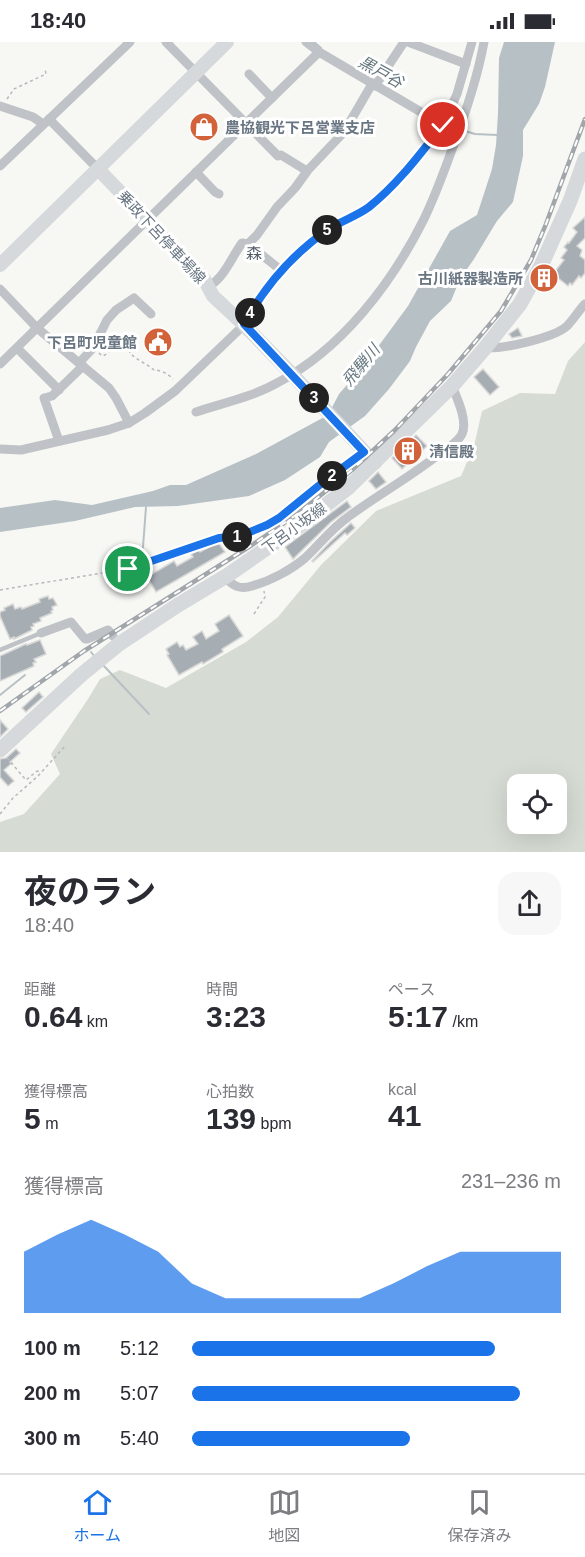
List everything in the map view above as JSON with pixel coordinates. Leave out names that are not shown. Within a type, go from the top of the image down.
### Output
[{"type":"main road","points":[[0,265],[227,42]]},
{"type":"main road","name":"下呂小坂線","points":[[0,750],[81,675],[119,644],[225,577],[300,525],[349,487],[366,455],[452,386],[486,348],[520,304],[541,266],[570,201],[585,159]]},
{"type":"main road","name":"乗政下呂停車場線","points":[[98,169],[204,279],[213,296],[244,324],[366,455]]},
{"type":"street","points":[[0,166],[130,42]]},
{"type":"street","points":[[166,42],[278,156],[281,155],[307,171]]},
{"type":"street","points":[[306,42],[319,52],[443,125]]},
{"type":"street","points":[[248,244],[307,171],[344,132],[406,42],[466,64]]},
{"type":"street","points":[[0,449],[21,450],[129,423],[181,386],[244,324],[258,300],[300,252],[330,229],[367,208],[410,168],[443,125],[457,94],[472,42]]},
{"type":"street","points":[[196,412],[261,391],[304,367],[349,328],[387,281],[425,217],[439,185],[468,105],[484,42]]},
{"type":"street","points":[[0,364],[319,52]]},
{"type":"street","points":[[249,74],[272,98]]},
{"type":"street","points":[[2,106],[46,121],[98,169]]},
{"type":"street","points":[[196,172],[219,194]]},
{"type":"street","points":[[208,287],[225,272],[242,243],[248,244],[282,271]]},
{"type":"street","points":[[0,289],[37,328],[109,388],[129,423]]},
{"type":"street","points":[[59,441],[44,398],[52,396],[81,365],[93,348],[107,320],[116,310],[134,298],[151,314]]},
{"type":"street","points":[[486,348],[519,344],[555,333],[566,326],[585,303]]},
{"type":"street","points":[[17,348],[58,390]]},
{"type":"street","points":[[225,577],[237,588],[253,586],[295,565],[347,517],[429,463],[458,440],[463,432],[463,418],[452,386]]},
{"type":"street","points":[[41,633],[71,622],[85,639],[108,630],[113,636]]},
{"type":"lane","points":[[0,650],[41,633]]},
{"type":"path","points":[[2,106],[14,89],[46,74],[45,69]]},
{"type":"path","points":[[93,348],[102,356],[122,340],[131,354],[154,370],[170,375],[181,386]]},
{"type":"path","points":[[0,590],[132,568],[219,538],[240,536],[279,518],[322,483],[366,455]]},
{"type":"path","points":[[254,614],[265,597],[260,583]]},
{"type":"path","points":[[0,814],[66,745]]},
{"type":"path","points":[[0,750],[26,780],[37,771],[42,772]]},
{"type":"shaded area","points":[[504,42],[555,42],[539,104],[523,130],[523,156],[513,202],[497,221],[460,279],[451,301],[430,321],[410,361],[365,416],[329,442],[320,457],[285,480],[249,496],[178,506],[135,507],[75,521],[0,532],[0,508],[55,500],[92,505],[170,485],[186,485],[256,454],[328,415],[339,394],[366,363],[408,306],[450,231],[477,215],[492,169],[496,145],[499,58]]},
{"type":"shaded area","points":[[585,342],[585,852],[0,852],[0,822],[24,814],[60,774],[51,754],[100,679],[120,670],[166,688],[246,642],[278,617],[321,565],[376,511],[461,476],[474,446],[482,411],[520,393],[555,394],[568,361]]},
{"type":"building","points":[[585,217],[585,238],[577,246],[582,250],[580,256],[585,260],[585,273],[568,286],[553,274],[564,260],[561,258],[567,250],[564,247],[577,232],[573,228]]},
{"type":"building","points":[[518,328],[522,336],[512,338],[509,334]]},
{"type":"building","points":[[483,369],[499,387],[490,395],[474,377]]},
{"type":"building","name":"清信殿","points":[[416,435],[427,446],[402,469],[392,458]]},
{"type":"building","points":[[378,472],[386,482],[376,489],[369,481]]},
{"type":"building","points":[[347,501],[351,507],[331,522],[293,559],[285,547]]},
{"type":"building","points":[[351,523],[355,528],[347,535],[345,533],[312,561],[330,542]]},
{"type":"building","points":[[218,542],[225,552],[156,592],[147,577],[174,561],[177,566],[193,557],[191,554],[199,550],[200,552]]},
{"type":"building","points":[[48,596],[49,599],[53,598],[57,605],[52,607],[52,613],[40,618],[41,621],[31,627],[32,630],[10,639],[0,612],[13,604],[15,609],[21,607],[22,609]]},
{"type":"building","points":[[229,615],[243,636],[222,649],[223,652],[179,675],[166,649],[177,642],[186,650],[198,644],[193,637],[202,631],[206,639],[219,631],[215,624]]},
{"type":"building","points":[[40,640],[46,654],[34,659],[36,662],[33,663],[34,666],[0,681],[0,656]]},
{"type":"building","points":[[39,692],[43,697],[26,712],[22,708]]},
{"type":"building","points":[[0,720],[8,729],[0,737]]},
{"type":"building","points":[[16,749],[20,753],[4,770],[14,781],[8,786],[0,777],[0,759],[6,758]]},
{"type":"waterway","name":"黒戸谷","points":[[314,42],[321,48]]},
{"type":"waterway","name":"黒戸谷","points":[[449,125],[457,128]]},
{"type":"waterway","name":"黒戸谷","points":[[465,131],[497,135]]},
{"type":"waterway","points":[[137,562],[143,547],[146,507]]},
{"type":"waterway","points":[[91,652],[95,657]]},
{"type":"waterway","points":[[104,666],[149,714]]},
{"type":"waterway","points":[[0,695],[25,675]]},
{"type":"railway","points":[[0,711],[84,651],[296,515],[352,470],[395,430],[448,374],[501,311],[531,260],[585,119]]},
{"type":"place","name":"農協観光下呂営業支店","points":[[204,127]]},
{"type":"place","name":"古川紙器製造所","points":[[544,278]]},
{"type":"place","name":"下呂町児童館","points":[[158,342]]},
{"type":"place","name":"清信殿","points":[[408,451]]},
{"type":"district","name":"森","points":[[254,253]]},
{"type":"route","points":[[128,569],[219,538],[240,536],[267,525],[364,452],[244,324],[277,275],[300,252],[330,229],[367,208],[391,188],[410,168],[443,125]]},
{"type":"water label","name":"飛騨川","points":[[361,365]]}]
